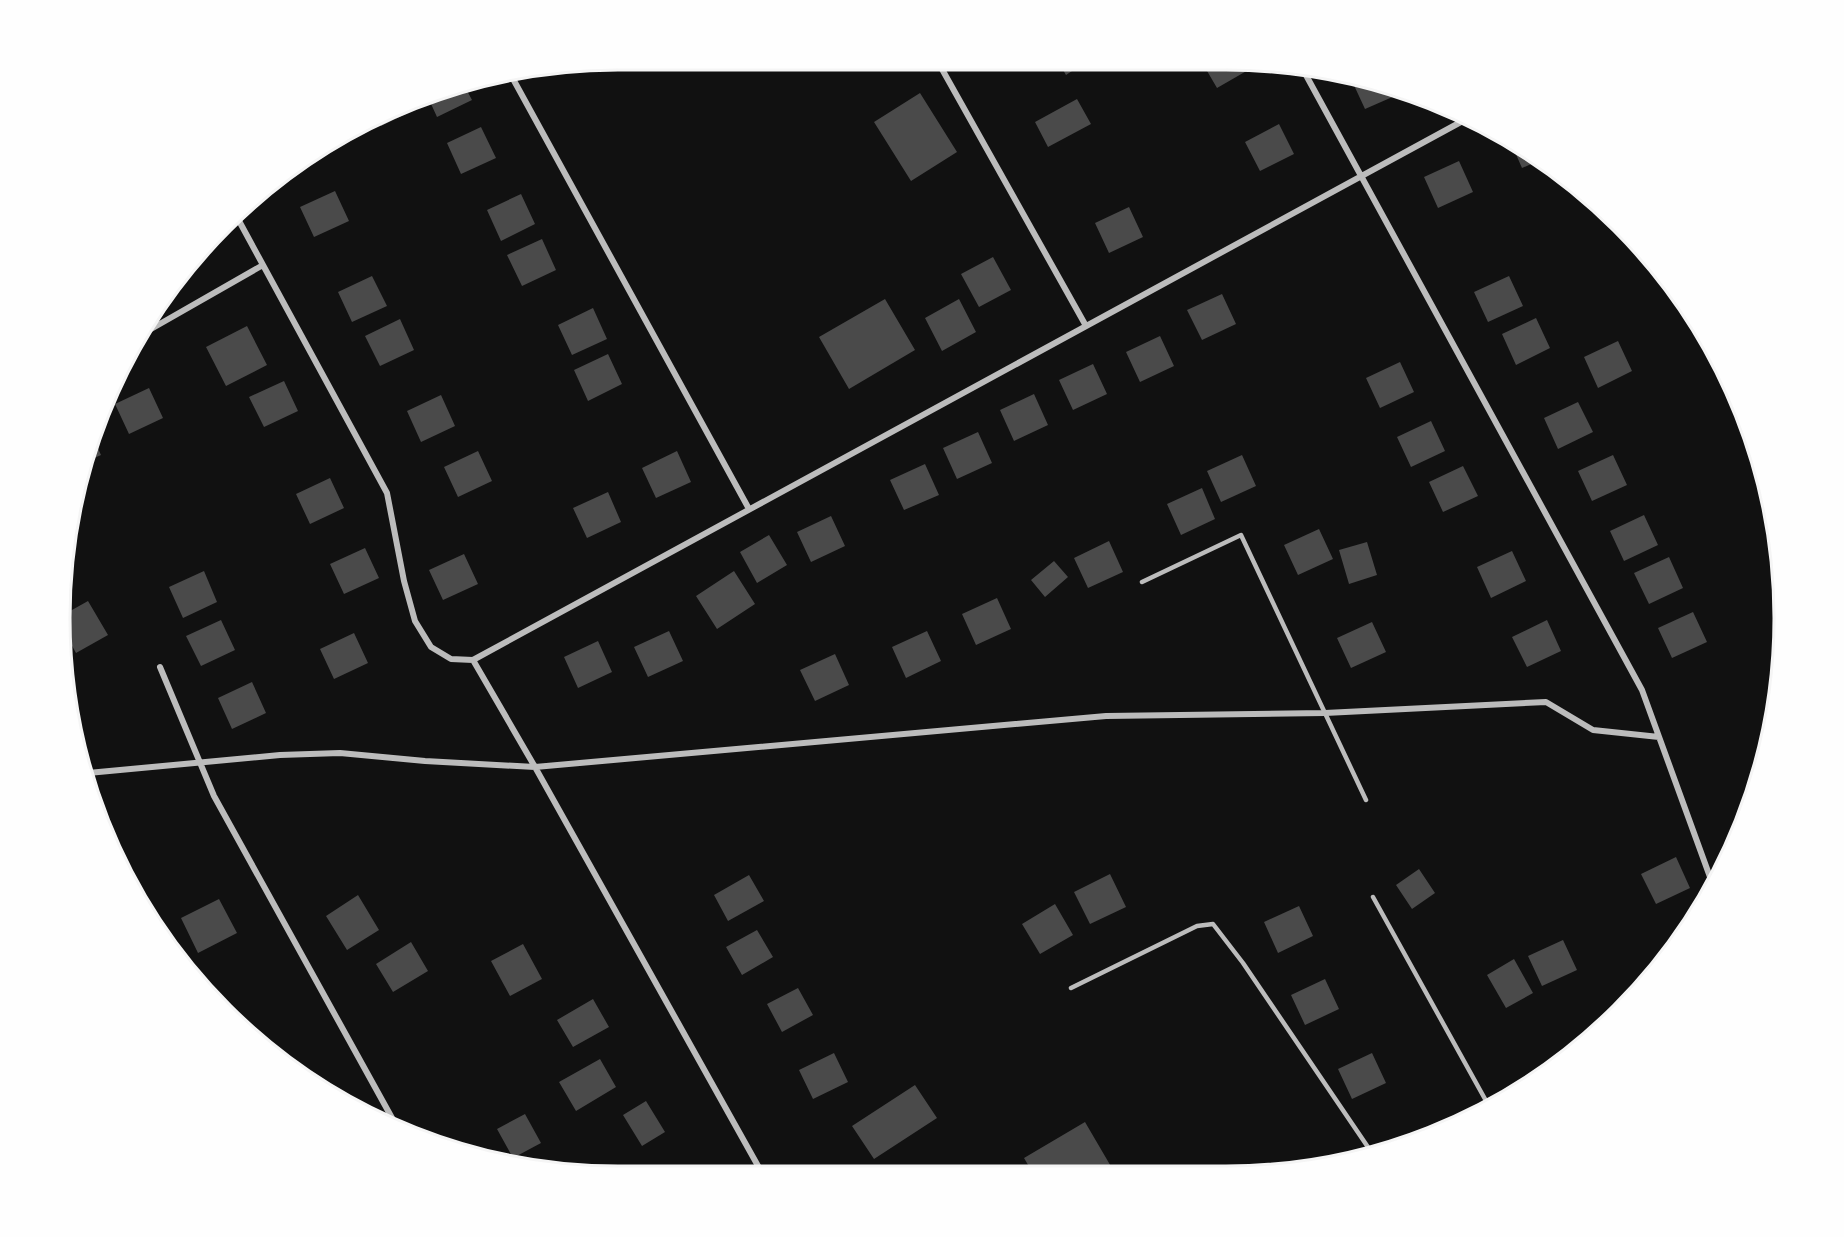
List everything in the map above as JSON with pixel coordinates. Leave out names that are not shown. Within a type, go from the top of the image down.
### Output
[{"type":"street","points":[[942,70],[1086,326]]},
{"type":"street","points":[[1307,77],[1642,690],[1709,875]]},
{"type":"street","points":[[514,81],[749,509]]},
{"type":"street","points":[[240,222],[387,493],[415,621],[430,647],[451,659],[473,660],[1459,123]]},
{"type":"street","points":[[155,327],[263,265]]},
{"type":"street","points":[[473,660],[535,766],[758,1166]]},
{"type":"street","points":[[159,667],[214,796],[391,1117]]},
{"type":"street","points":[[93,772],[280,755],[340,753],[425,761],[535,766],[1106,716],[1325,713],[1546,702],[1593,730],[1659,737]]},
{"type":"lane","points":[[1142,582],[1241,535],[1366,800]]},
{"type":"lane","points":[[1373,897],[1486,1101]]},
{"type":"lane","points":[[1071,988],[1197,926],[1213,924],[1244,963],[1368,1148]]},
{"type":"building","points":[[1063,70],[1074,70],[1066,75]]},
{"type":"building","points":[[1206,70],[1246,71],[1217,88]]},
{"type":"building","points":[[1354,86],[1392,97],[1365,109]]},
{"type":"building","points":[[468,92],[472,100],[437,117],[431,104]]},
{"type":"building","points":[[920,93],[957,152],[911,181],[874,122]]},
{"type":"building","points":[[1077,99],[1091,124],[1048,147],[1035,122]]},
{"type":"building","points":[[412,111],[381,126],[380,125]]},
{"type":"building","points":[[1279,124],[1294,154],[1260,171],[1245,142]]},
{"type":"building","points":[[481,127],[496,158],[461,174],[447,143]]},
{"type":"building","points":[[1516,154],[1531,164],[1522,168]]},
{"type":"building","points":[[1459,161],[1473,192],[1438,208],[1424,177]]},
{"type":"building","points":[[335,191],[349,221],[314,237],[300,207]]},
{"type":"building","points":[[521,194],[535,224],[501,241],[487,210]]},
{"type":"building","points":[[1129,207],[1143,237],[1109,253],[1095,223]]},
{"type":"building","points":[[542,239],[556,270],[522,286],[507,255]]},
{"type":"building","points":[[993,257],[1011,290],[979,307],[961,274]]},
{"type":"building","points":[[372,276],[387,306],[352,322],[338,292]]},
{"type":"building","points":[[1509,276],[1523,306],[1488,322],[1474,292]]},
{"type":"building","points":[[1222,294],[1236,324],[1202,340],[1187,310]]},
{"type":"building","points":[[885,299],[915,350],[849,389],[819,337]]},
{"type":"building","points":[[959,299],[976,332],[942,351],[925,318]]},
{"type":"building","points":[[593,308],[607,339],[572,355],[558,325]]},
{"type":"building","points":[[1536,318],[1550,348],[1516,365],[1502,334]]},
{"type":"building","points":[[400,319],[414,350],[380,366],[365,336]]},
{"type":"building","points":[[247,326],[267,365],[226,386],[206,347]]},
{"type":"building","points":[[1160,336],[1174,366],[1140,382],[1126,352]]},
{"type":"building","points":[[1618,341],[1632,371],[1598,388],[1584,357]]},
{"type":"building","points":[[608,354],[622,384],[588,401],[574,370]]},
{"type":"building","points":[[1400,362],[1414,392],[1380,408],[1366,378]]},
{"type":"building","points":[[1093,364],[1107,394],[1073,410],[1059,380]]},
{"type":"building","points":[[284,381],[298,411],[264,427],[249,397]]},
{"type":"building","points":[[149,388],[163,418],[129,434],[115,404]]},
{"type":"building","points":[[1034,394],[1048,425],[1014,441],[1000,410]]},
{"type":"building","points":[[441,395],[455,426],[421,442],[407,411]]},
{"type":"building","points":[[1578,402],[1593,432],[1558,449],[1544,418]]},
{"type":"building","points":[[1431,421],[1445,451],[1411,467],[1397,437]]},
{"type":"building","points":[[978,432],[992,463],[957,479],[943,448]]},
{"type":"building","points":[[98,448],[101,455],[95,458]]},
{"type":"building","points":[[478,451],[492,481],[458,497],[444,467]]},
{"type":"building","points":[[677,451],[691,482],[656,498],[642,468]]},
{"type":"building","points":[[1242,455],[1256,486],[1221,502],[1207,471]]},
{"type":"building","points":[[1613,455],[1627,485],[1592,501],[1578,471]]},
{"type":"building","points":[[925,464],[939,495],[904,510],[890,480]]},
{"type":"building","points":[[1463,466],[1478,496],[1443,512],[1429,482]]},
{"type":"building","points":[[330,478],[344,508],[310,524],[296,494]]},
{"type":"building","points":[[1202,488],[1215,519],[1181,535],[1167,504]]},
{"type":"building","points":[[608,492],[621,522],[587,538],[573,508]]},
{"type":"building","points":[[1644,515],[1658,545],[1624,561],[1610,531]]},
{"type":"building","points":[[831,516],[845,546],[811,562],[797,532]]},
{"type":"building","points":[[1319,529],[1333,559],[1298,575],[1284,545]]},
{"type":"building","points":[[769,535],[787,565],[757,583],[740,552]]},
{"type":"building","points":[[1109,541],[1123,572],[1088,588],[1074,558]]},
{"type":"building","points":[[1367,542],[1377,575],[1349,584],[1339,550]]},
{"type":"building","points":[[365,548],[379,578],[344,594],[330,564]]},
{"type":"building","points":[[1512,551],[1526,581],[1491,598],[1477,567]]},
{"type":"building","points":[[464,554],[478,584],[443,600],[429,570]]},
{"type":"building","points":[[1669,557],[1683,588],[1649,604],[1634,573]]},
{"type":"building","points":[[1054,561],[1068,577],[1045,597],[1031,580]]},
{"type":"building","points":[[204,571],[217,602],[183,618],[169,587]]},
{"type":"building","points":[[734,571],[755,604],[717,629],[696,596]]},
{"type":"building","points":[[997,598],[1011,629],[976,645],[962,614]]},
{"type":"building","points":[[88,601],[108,635],[76,653],[71,645],[70,611]]},
{"type":"building","points":[[1693,612],[1707,642],[1672,658],[1658,628]]},
{"type":"building","points":[[221,620],[235,650],[201,666],[186,636]]},
{"type":"building","points":[[1547,620],[1561,651],[1527,667],[1512,637]]},
{"type":"building","points":[[1372,622],[1386,652],[1351,668],[1337,638]]},
{"type":"building","points":[[669,631],[683,661],[648,677],[634,647]]},
{"type":"building","points":[[927,631],[941,661],[906,678],[892,647]]},
{"type":"building","points":[[354,633],[368,663],[334,679],[320,649]]},
{"type":"building","points":[[598,641],[612,672],[578,688],[564,657]]},
{"type":"building","points":[[835,654],[849,685],[815,701],[800,670]]},
{"type":"building","points":[[252,682],[266,713],[232,729],[218,698]]},
{"type":"building","points":[[1676,857],[1690,888],[1656,904],[1641,874]]},
{"type":"building","points":[[1419,869],[1435,893],[1412,909],[1396,885]]},
{"type":"building","points":[[1110,874],[1126,907],[1090,924],[1074,892]]},
{"type":"building","points":[[749,875],[764,901],[728,921],[714,895]]},
{"type":"building","points":[[358,895],[379,930],[347,950],[326,916]]},
{"type":"building","points":[[219,899],[237,933],[198,953],[181,918]]},
{"type":"building","points":[[1055,904],[1073,935],[1040,954],[1022,924]]},
{"type":"building","points":[[1299,906],[1313,936],[1278,953],[1264,922]]},
{"type":"building","points":[[757,930],[773,957],[742,975],[726,947]]},
{"type":"building","points":[[1563,940],[1577,970],[1542,986],[1528,956]]},
{"type":"building","points":[[411,942],[428,971],[393,992],[376,964]]},
{"type":"building","points":[[523,944],[542,979],[510,996],[491,961]]},
{"type":"building","points":[[1514,959],[1533,993],[1506,1008],[1487,975]]},
{"type":"building","points":[[1325,979],[1339,1009],[1305,1025],[1291,995]]},
{"type":"building","points":[[798,988],[813,1015],[782,1032],[767,1004]]},
{"type":"building","points":[[593,999],[609,1027],[573,1047],[557,1020]]},
{"type":"building","points":[[834,1053],[848,1082],[813,1099],[799,1070]]},
{"type":"building","points":[[1372,1053],[1386,1083],[1352,1099],[1338,1069]]},
{"type":"building","points":[[600,1059],[616,1087],[576,1111],[559,1082]]},
{"type":"building","points":[[915,1085],[937,1118],[874,1159],[852,1126]]},
{"type":"building","points":[[646,1101],[665,1132],[642,1146],[623,1115]]},
{"type":"building","points":[[525,1114],[541,1143],[516,1157],[512,1156],[497,1129]]},
{"type":"building","points":[[1085,1122],[1111,1166],[1029,1166],[1024,1158]]}]
